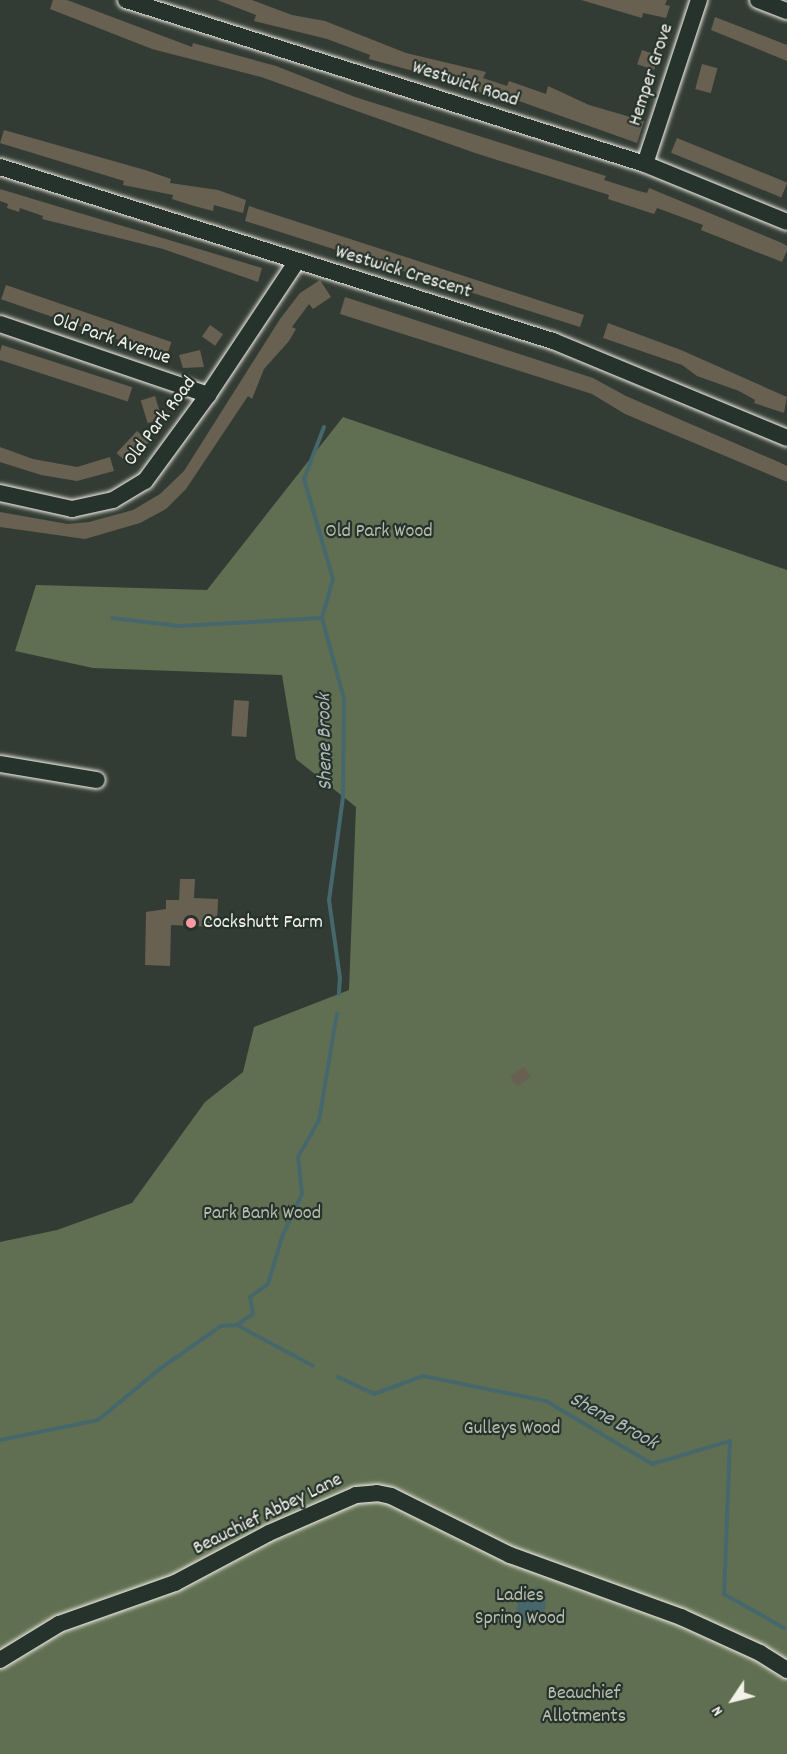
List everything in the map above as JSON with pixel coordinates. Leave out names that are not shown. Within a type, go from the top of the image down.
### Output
[{"type":"street","name":"Westwick Road","points":[[126,0],[645,164],[787,222]]},
{"type":"street","name":"Hemper Grove","points":[[645,164],[699,0]]},
{"type":"street","points":[[766,1],[787,11]]},
{"type":"street","name":"Westwick Crescent","points":[[0,167],[553,341],[787,438]]},
{"type":"street","name":"Old Park Road","points":[[0,493],[72,509],[113,500],[145,481],[159,466],[297,261]]},
{"type":"street","name":"Old Park Avenue","points":[[0,324],[208,395]]},
{"type":"street","points":[[0,764],[97,780]]},
{"type":"street","name":"Beauchief Abbey Lane","points":[[0,1660],[59,1624],[175,1583],[258,1538],[356,1495],[377,1493],[391,1496],[510,1555],[681,1617],[760,1653],[787,1670]]},
{"type":"green space","points":[[343,417],[787,570],[787,1754],[0,1754],[0,1242],[57,1230],[132,1203],[205,1102],[243,1072],[254,1027],[349,990],[356,807],[296,759],[282,675],[93,668],[15,651],[36,585],[207,590]]},
{"type":"water","points":[[539,1587],[546,1596],[545,1610],[525,1622],[516,1609],[522,1592]]},
{"type":"building","points":[[53,0],[67,0],[192,47],[193,43],[276,66],[355,97],[606,176],[604,180],[647,193],[649,188],[782,243],[787,246],[787,251],[782,262],[701,230],[703,225],[657,208],[654,214],[608,199],[609,195],[475,153],[261,77],[152,49],[50,9]]},
{"type":"building","points":[[217,0],[252,0],[292,15],[325,21],[406,53],[486,72],[483,78],[507,86],[509,81],[546,94],[548,86],[589,105],[644,121],[637,143],[516,100],[500,95],[498,101],[465,85],[369,59],[370,55],[327,39],[254,21],[256,15]]},
{"type":"building","points":[[581,0],[667,0],[665,5],[670,6],[666,18],[643,13],[642,18]]},
{"type":"building","points":[[715,17],[787,45],[787,61],[711,30]]},
{"type":"building","points":[[642,50],[659,56],[654,70],[637,64]]},
{"type":"building","points":[[702,64],[717,68],[711,93],[695,89]]},
{"type":"building","points":[[4,130],[145,170],[171,179],[170,183],[218,190],[246,200],[243,213],[214,205],[213,211],[194,206],[172,199],[173,195],[123,185],[124,181],[0,143]]},
{"type":"building","points":[[677,138],[787,182],[781,197],[671,153]]},
{"type":"building","points":[[0,189],[262,268],[258,282],[163,249],[42,219],[43,216],[20,208],[19,212],[7,208],[8,204],[0,201]]},
{"type":"building","points":[[249,206],[584,315],[580,327],[245,221]]},
{"type":"building","points":[[320,280],[331,297],[313,309],[309,304],[292,327],[296,329],[289,341],[264,369],[252,399],[248,396],[186,489],[166,509],[140,523],[85,539],[0,527],[0,512],[68,524],[89,522],[133,510],[160,494],[184,471],[280,319],[300,293]]},
{"type":"building","points":[[6,285],[171,342],[167,356],[1,299]]},
{"type":"building","points":[[345,297],[593,378],[626,396],[787,466],[787,482],[625,414],[592,394],[340,314]]},
{"type":"building","points":[[608,323],[681,350],[787,397],[784,413],[754,403],[755,400],[739,391],[697,376],[682,365],[603,338]]},
{"type":"building","points":[[210,325],[223,334],[215,346],[202,336]]},
{"type":"building","points":[[2,345],[132,387],[128,402],[0,360]]},
{"type":"building","points":[[200,350],[204,367],[183,368],[179,355]]},
{"type":"building","points":[[155,396],[162,419],[148,423],[141,400]]},
{"type":"building","points":[[137,431],[149,442],[128,464],[117,453]]},
{"type":"building","points":[[0,447],[33,459],[77,467],[110,457],[114,471],[77,481],[41,475],[0,462]]},
{"type":"building","points":[[234,700],[249,701],[246,737],[231,736]]},
{"type":"building","name":"Cockshutt Farm","points":[[180,879],[195,879],[194,898],[218,899],[217,927],[171,925],[170,966],[145,965],[146,912],[166,909],[166,900],[179,900]]},
{"type":"building","points":[[524,1067],[531,1077],[517,1087],[510,1077]]},
{"type":"waterway","name":"Shene Brook","points":[[324,427],[304,479],[333,579],[322,618],[344,699],[343,797],[329,900],[340,978],[339,994]]},
{"type":"waterway","points":[[112,618],[179,626],[322,618]]},
{"type":"waterway","name":"Shene Brook","points":[[237,1325],[253,1314],[250,1297],[268,1284],[282,1237],[302,1194],[298,1157],[319,1120],[337,1014]]},
{"type":"waterway","name":"Shene Brook","points":[[0,1440],[98,1420],[161,1368],[221,1326],[237,1325],[313,1366]]},
{"type":"waterway","name":"Shene Brook","points":[[338,1377],[374,1394],[423,1376],[546,1401],[652,1464],[730,1441],[724,1594],[784,1628]]},
{"type":"place","name":"Cockshutt Farm","points":[[191,923]]},
{"type":"park label","name":"Old Park Wood","points":[[379,532]]},
{"type":"park label","name":"Park Bank Wood","points":[[262,1214]]},
{"type":"park label","name":"Gulleys Wood","points":[[512,1429]]},
{"type":"park label","name":"Ladies Spring Wood","points":[[520,1608]]},
{"type":"park label","name":"Beauchief Allotments","points":[[584,1706]]}]
